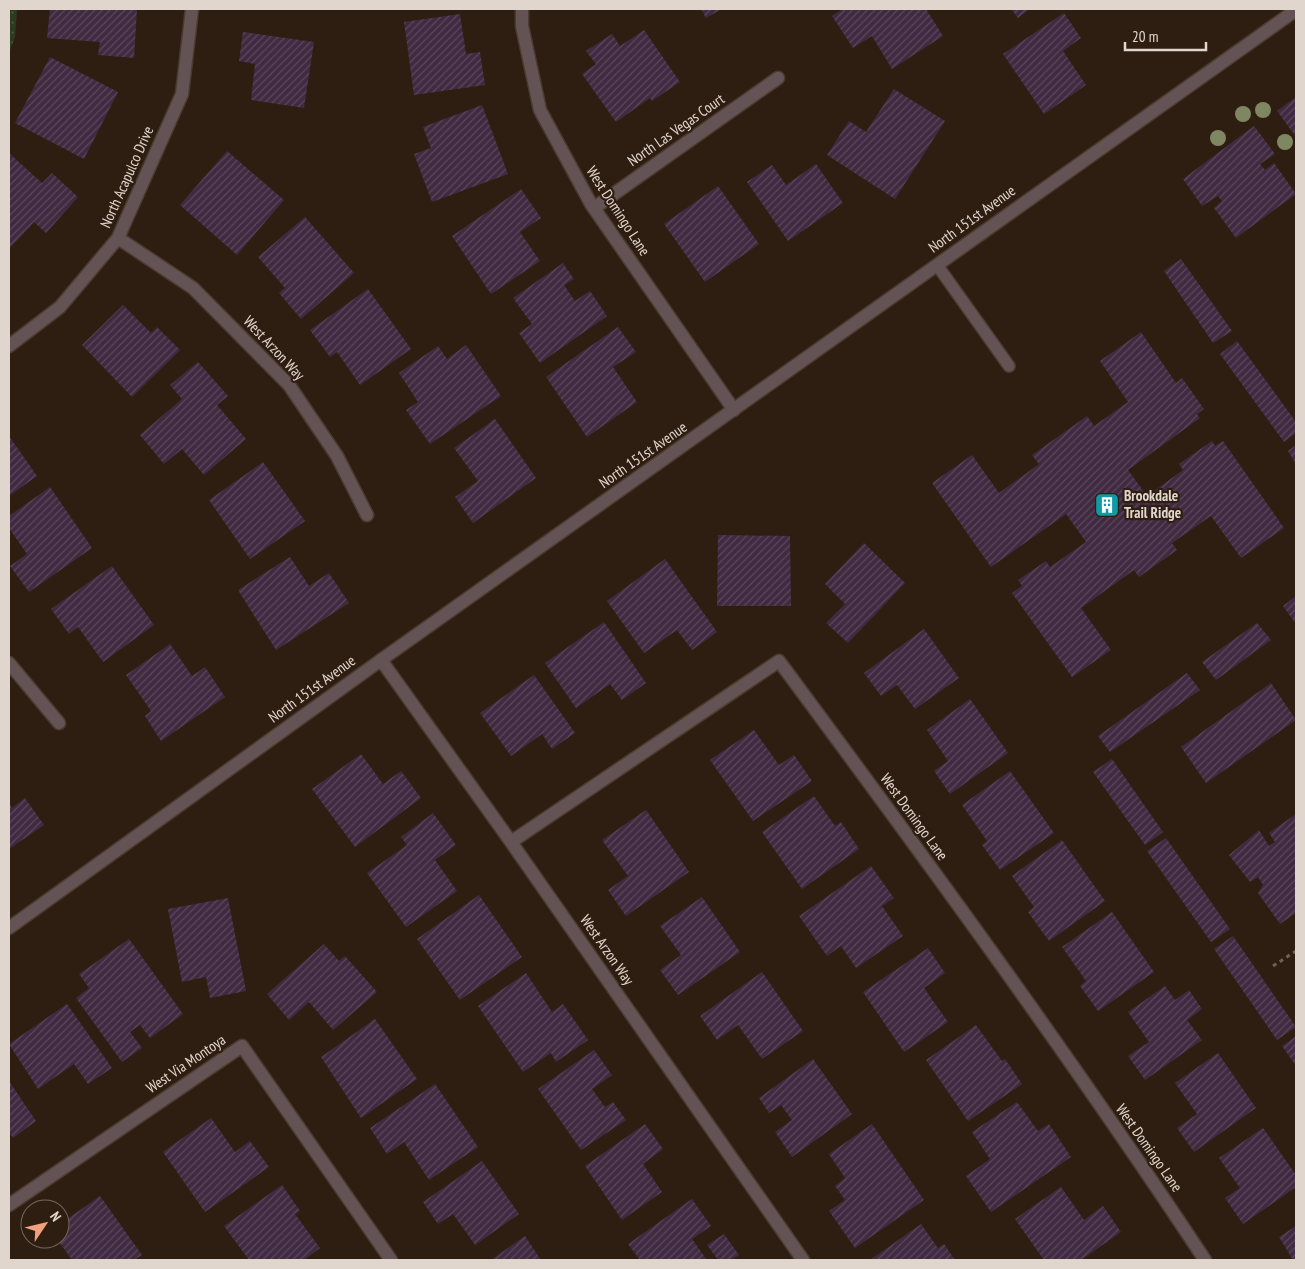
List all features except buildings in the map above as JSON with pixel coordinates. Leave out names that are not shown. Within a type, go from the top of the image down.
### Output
[{"type":"street","name":"North Acapulco Drive","points":[[9,346],[60,307],[118,238],[182,94],[192,9]]},
{"type":"street","name":"West Domingo Lane","points":[[522,9],[522,26],[540,110],[594,208],[734,410]]},
{"type":"street","name":"North 151st Avenue","points":[[9,928],[381,660],[1296,10]]},
{"type":"street","name":"North Las Vegas Court","points":[[594,208],[778,78]]},
{"type":"street","name":"West Arzon Way","points":[[118,238],[193,288],[289,385],[337,456],[366,515]]},
{"type":"street","name":"West Arzon Way","points":[[381,660],[511,842],[803,1260]]},
{"type":"street","name":"West Domingo Lane","points":[[511,842],[779,661],[962,910],[1205,1260]]},
{"type":"street","points":[[9,663],[59,724]]},
{"type":"street","name":"West Via Montoya","points":[[9,1206],[242,1046],[391,1260]]},
{"type":"lane","points":[[937,265],[1009,366]]},
{"type":"path","points":[[1273,966],[1296,951]]},
{"type":"green space","points":[[9,9],[17,9],[15,37],[9,53]]},
{"type":"place","name":"Brookdale Trail Ridge","points":[[1107,505]]}]
